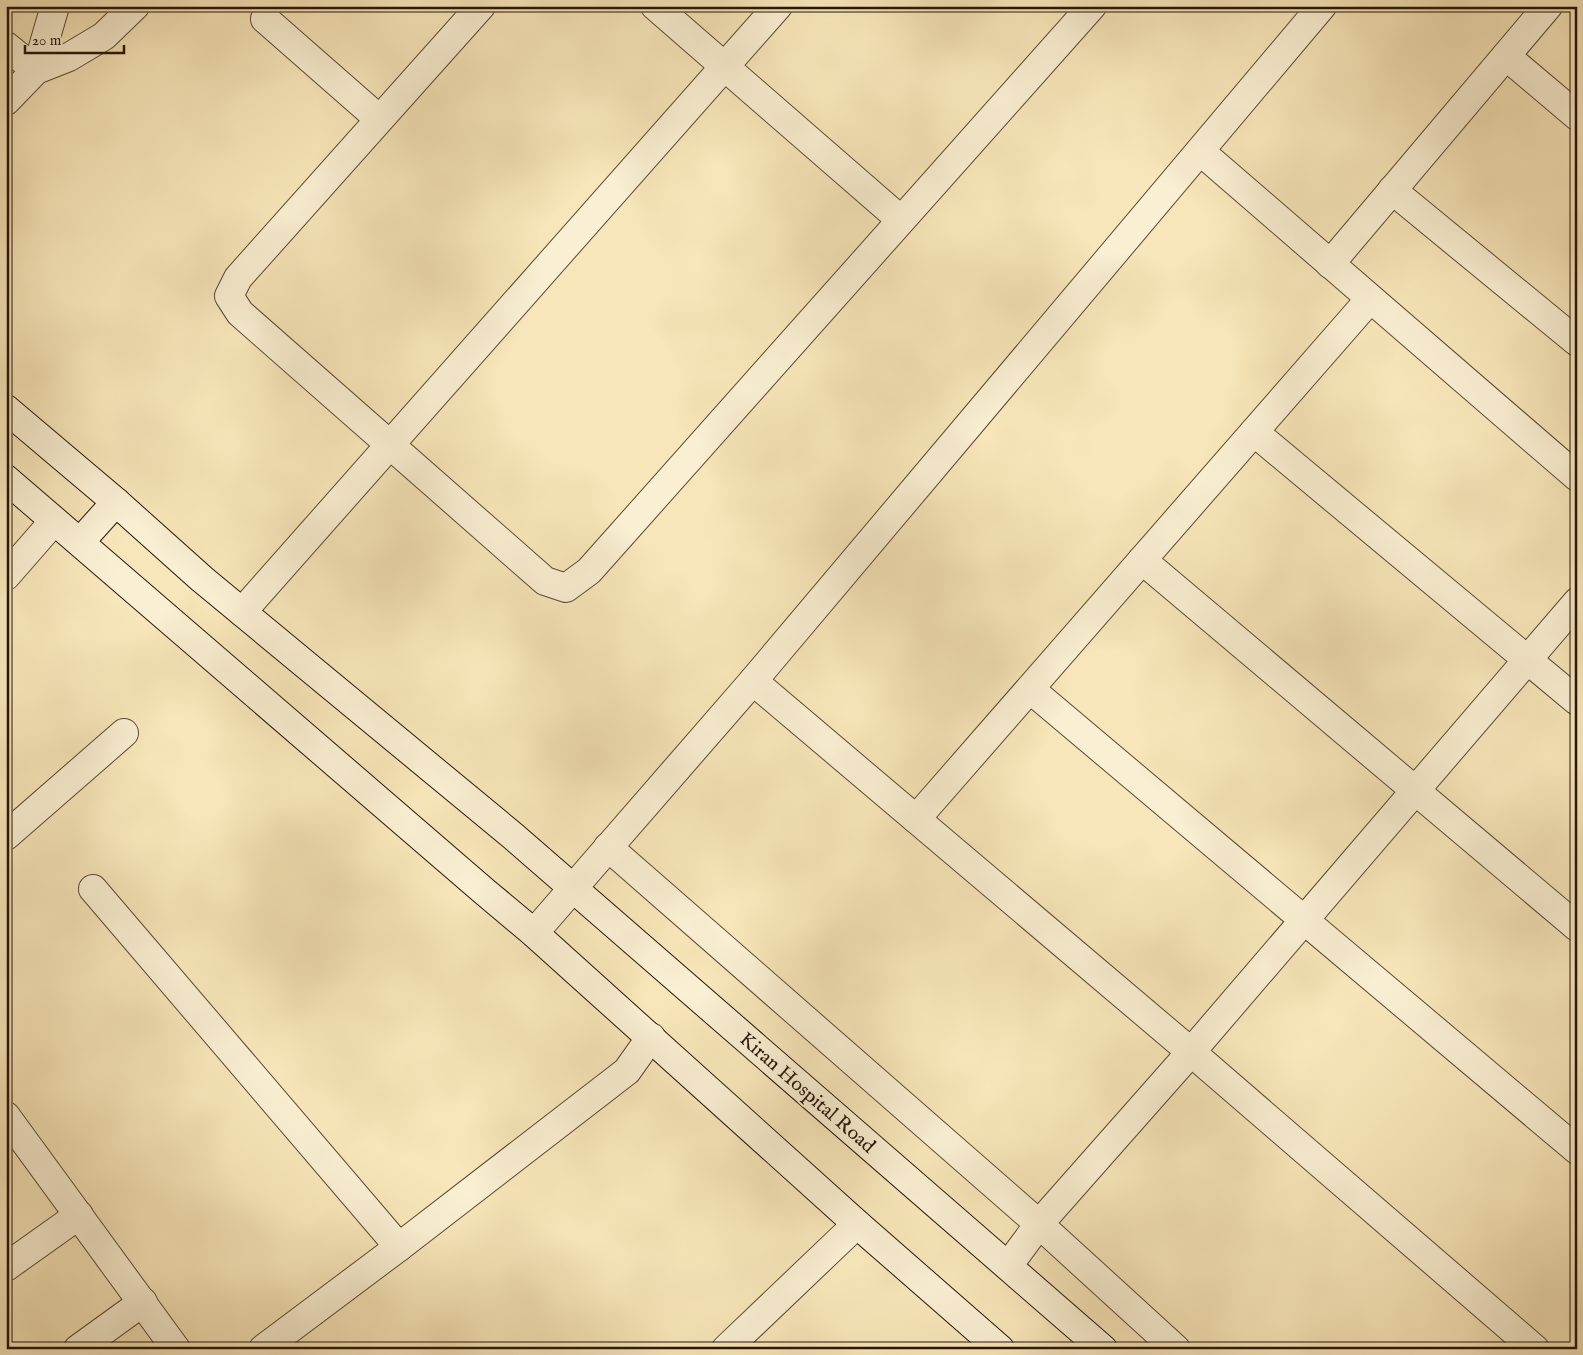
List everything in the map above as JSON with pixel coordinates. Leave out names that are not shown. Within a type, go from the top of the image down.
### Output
[{"type":"street","points":[[6,101],[36,69],[55,6]]},
{"type":"street","points":[[36,69],[69,57],[104,36],[135,6]]},
{"type":"street","points":[[481,6],[238,278],[230,296],[240,313],[545,581],[566,588],[589,571],[1092,6]]},
{"type":"street","points":[[655,6],[901,220]]},
{"type":"street","points":[[242,612],[778,6]]},
{"type":"street","points":[[534,933],[753,680],[1322,6]]},
{"type":"street","points":[[1330,264],[1548,6]]},
{"type":"street","points":[[265,19],[379,119]]},
{"type":"street","points":[[6,46],[36,69]]},
{"type":"street","points":[[1506,56],[1577,116]]},
{"type":"street","points":[[1200,151],[1577,477]]},
{"type":"street","points":[[1392,190],[1577,342]]},
{"type":"street","points":[[916,819],[1370,299]]},
{"type":"street","name":"Kiran Hospital Road","points":[[6,409],[116,502],[202,579],[513,836],[1103,1349]]},
{"type":"street","points":[[1254,432],[1577,701]]},
{"type":"street","points":[[6,480],[534,933],[857,1224],[1000,1349]]},
{"type":"street","points":[[80,542],[116,502]]},
{"type":"street","points":[[6,576],[54,520]]},
{"type":"street","points":[[1142,560],[1577,927]]},
{"type":"street","points":[[1008,1266],[1039,1224],[1191,1052],[1577,602]]},
{"type":"street","points":[[753,680],[1191,1052],[1535,1349]]},
{"type":"street","points":[[1030,689],[1577,1150]]},
{"type":"street","points":[[6,836],[124,733]]},
{"type":"street","points":[[608,847],[1039,1224],[1176,1349]]},
{"type":"street","points":[[93,889],[399,1246]]},
{"type":"street","points":[[263,1349],[627,1071],[651,1037]]},
{"type":"street","points":[[6,1116],[176,1349]]},
{"type":"street","points":[[6,1267],[79,1215]]},
{"type":"street","points":[[726,1349],[857,1224]]},
{"type":"street","points":[[78,1349],[142,1302]]}]
